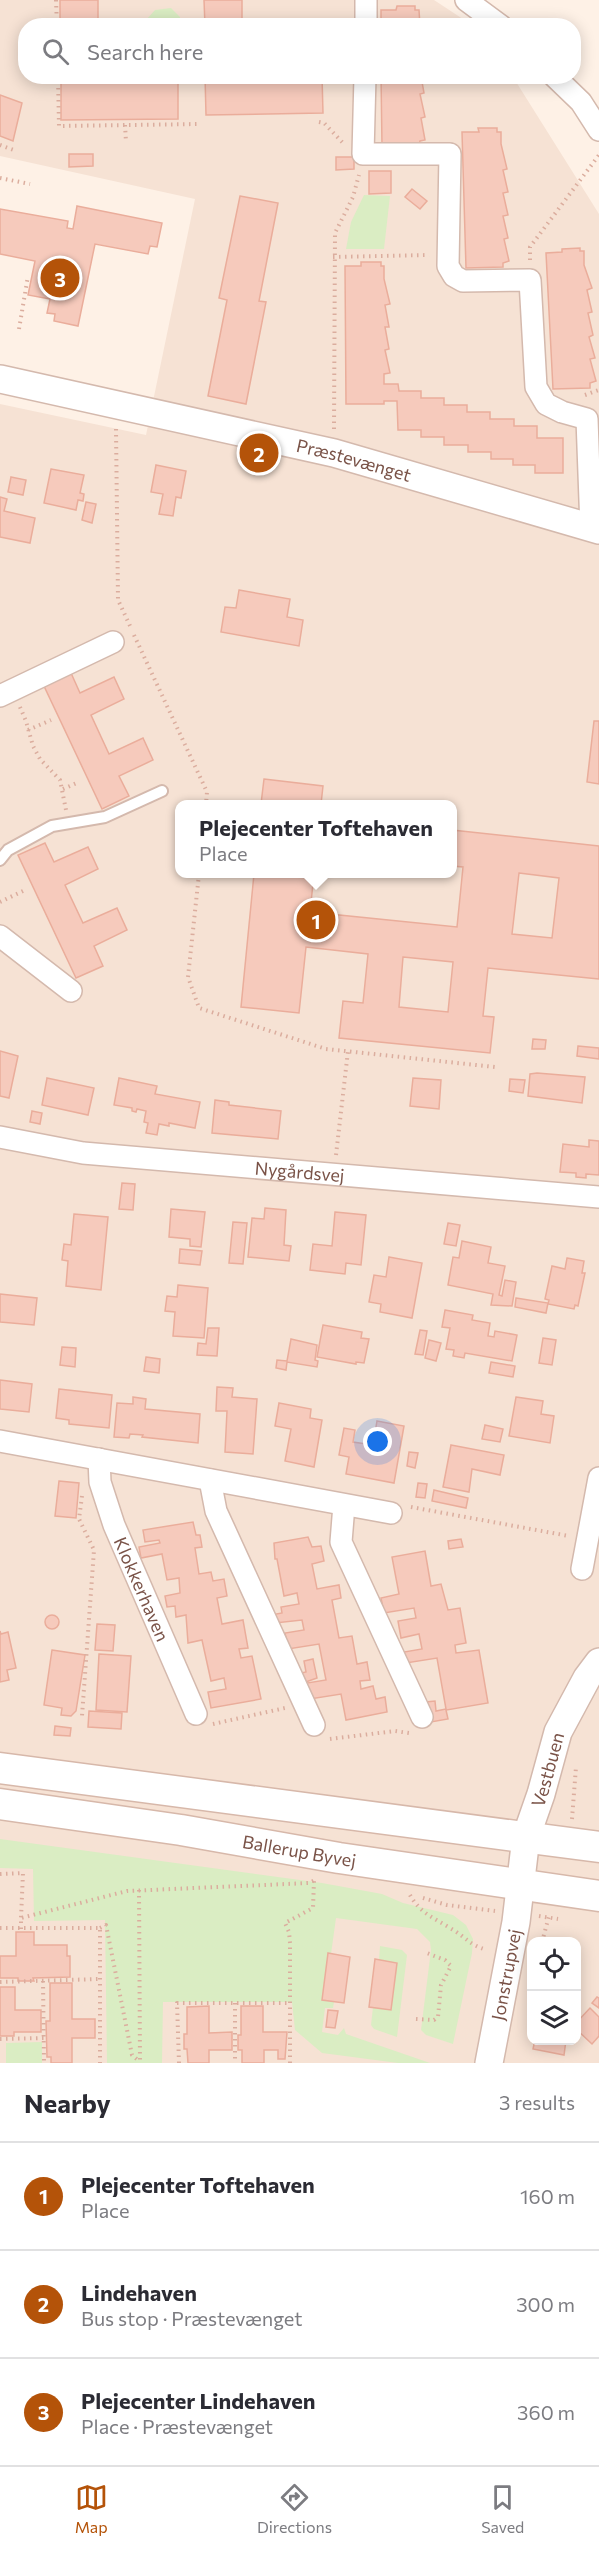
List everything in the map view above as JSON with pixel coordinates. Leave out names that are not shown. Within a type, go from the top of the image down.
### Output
[{"type":"main road","points":[[0,1768],[599,1847]]},
{"type":"main road","name":"Ballerup Byvej","points":[[0,1804],[181,1830],[339,1858],[599,1896]]},
{"type":"street","points":[[366,0],[366,18]]},
{"type":"street","points":[[466,0],[490,18]]},
{"type":"street","points":[[365,84],[363,154],[450,154],[448,266],[454,276],[463,281],[530,280],[536,387],[546,404],[562,412],[587,418],[595,529]]},
{"type":"street","points":[[562,84],[580,102],[599,130]]},
{"type":"street","name":"Præstevænget","points":[[0,379],[334,453],[595,529]]},
{"type":"street","points":[[6,693],[113,642]]},
{"type":"street","points":[[0,936],[71,991]]},
{"type":"street","name":"Nygårdsvej","points":[[0,1137],[83,1153],[599,1197]]},
{"type":"street","points":[[0,1441],[391,1513]]},
{"type":"street","name":"Klokkerhaven","points":[[93,1458],[114,1525],[196,1714]]},
{"type":"street","points":[[582,1569],[599,1478]]},
{"type":"street","points":[[210,1480],[216,1511],[314,1725]]},
{"type":"street","points":[[344,1505],[341,1542],[422,1718]]},
{"type":"street","name":"Vestbuen","points":[[520,1885],[526,1837],[541,1794],[558,1731],[587,1678],[599,1662]]},
{"type":"street","name":"Jonstrupvej","points":[[489,2063],[510,1956],[520,1885]]},
{"type":"lane","points":[[0,860],[8,850],[52,826],[105,817],[162,791]]},
{"type":"path","points":[[56,0],[57,18]]},
{"type":"path","points":[[58,84],[59,126],[199,124]]},
{"type":"path","points":[[125,125],[126,142]]},
{"type":"path","points":[[0,145],[14,150]]},
{"type":"path","points":[[334,453],[333,257],[335,233],[353,197],[363,154]]},
{"type":"path","points":[[530,280],[530,248],[599,154]]},
{"type":"path","points":[[0,178],[30,184]]},
{"type":"path","points":[[333,257],[448,254]]},
{"type":"path","points":[[19,329],[27,276]]},
{"type":"path","points":[[116,406],[118,600],[207,792],[206,800]]},
{"type":"path","points":[[6,693],[28,730],[40,759],[60,780],[68,824]]},
{"type":"path","points":[[28,730],[51,720]]},
{"type":"path","points":[[63,789],[79,782]]},
{"type":"path","points":[[198,878],[188,977],[199,1008],[326,1049],[495,1067]]},
{"type":"path","points":[[0,902],[23,891]]},
{"type":"path","points":[[334,1174],[348,1051]]},
{"type":"path","points":[[82,1716],[94,1550],[79,1519],[93,1458]]},
{"type":"path","points":[[391,1513],[412,1507],[587,1540]]},
{"type":"path","points":[[196,1714],[203,1724],[215,1724],[304,1704]]},
{"type":"path","points":[[314,1725],[329,1739],[354,1738],[395,1731],[411,1733],[426,1728],[422,1718]]},
{"type":"path","points":[[0,1874],[23,1874],[21,1929]]},
{"type":"path","points":[[21,1918],[127,1891],[309,1883],[323,1874]]},
{"type":"path","points":[[290,2063],[290,1942],[285,1923],[313,1908],[314,1881]]},
{"type":"path","points":[[139,1890],[141,2063]]},
{"type":"path","points":[[410,1894],[424,1913],[450,1928],[471,1946],[510,1956]]},
{"type":"path","points":[[0,1928],[100,1928],[106,1925],[132,2055],[141,2063]]},
{"type":"path","points":[[100,1928],[100,2063]]},
{"type":"path","points":[[416,2019],[434,2020],[438,2017],[441,1985],[451,1966],[445,1960],[424,1952]]},
{"type":"path","points":[[0,1982],[100,1979]]},
{"type":"path","points":[[43,1981],[44,2063]]},
{"type":"path","points":[[179,2063],[177,2003],[290,2003]]},
{"type":"path","points":[[235,2003],[235,2063]]},
{"type":"path","points":[[0,2039],[44,2038]]},
{"type":"shaded area","points":[[0,0],[434,0],[461,18],[18,18],[18,84],[517,84],[599,214],[599,2063],[0,2063],[0,404],[146,435],[195,199],[0,156]]},
{"type":"green space","points":[[171,8],[180,18],[148,18],[155,10]]},
{"type":"green space","points":[[364,195],[390,196],[384,249],[346,249],[351,222]]},
{"type":"green space","points":[[0,1839],[322,1883],[382,1894],[403,1903],[453,1915],[466,1925],[473,1939],[453,2044],[426,2035],[421,2030],[431,1950],[430,1942],[417,1929],[336,1918],[331,1954],[328,1954],[322,2000],[334,2002],[333,2008],[325,2008],[322,2032],[338,2035],[344,2028],[346,2034],[430,2063],[398,2063],[322,2053],[295,2030],[292,2002],[163,2002],[162,2063],[107,2063],[105,1920],[34,1921],[33,1869],[0,1868]]},
{"type":"green space","points":[[380,1946],[402,1950],[407,1955],[397,2037],[374,2029],[371,2025],[373,2007],[391,2010],[397,1963],[379,1960]]},
{"type":"green space","points":[[42,2042],[42,2063],[6,2063],[6,2043]]},
{"type":"building","points":[[60,0],[98,0],[98,18],[60,18]]},
{"type":"building","points":[[204,0],[242,0],[242,18],[205,18]]},
{"type":"building","points":[[397,6],[415,6],[415,10],[419,10],[420,18],[381,18],[381,10],[396,10]]},
{"type":"building","points":[[61,84],[178,84],[178,119],[61,120]]},
{"type":"building","points":[[205,84],[322,84],[323,113],[206,115]]},
{"type":"building","points":[[381,84],[422,84],[424,93],[420,94],[425,117],[421,118],[425,140],[420,141],[419,145],[382,146]]},
{"type":"building","points":[[0,95],[22,103],[13,141],[0,136]]},
{"type":"building","points":[[478,128],[497,128],[497,132],[501,132],[501,144],[507,169],[503,170],[508,192],[503,193],[508,215],[503,216],[508,238],[504,239],[509,261],[503,263],[503,267],[466,268],[462,132],[479,132]]},
{"type":"building","points":[[69,154],[93,154],[93,166],[69,167]]},
{"type":"building","points":[[336,157],[354,157],[354,169],[336,170]]},
{"type":"building","points":[[369,171],[391,171],[391,193],[369,194]]},
{"type":"building","points":[[412,189],[427,201],[420,209],[405,197]]},
{"type":"building","points":[[240,196],[278,203],[259,301],[266,302],[246,404],[208,396],[227,300],[219,298]]},
{"type":"building","points":[[77,206],[162,223],[157,247],[150,246],[148,254],[95,244],[78,326],[54,321],[55,314],[47,313],[50,299],[28,295],[35,261],[0,254],[0,209],[68,221],[67,228],[73,229]]},
{"type":"building","points":[[580,248],[580,251],[584,251],[584,265],[592,288],[587,290],[592,312],[588,313],[593,335],[589,337],[595,358],[590,359],[596,381],[590,383],[590,388],[553,389],[546,253]]},
{"type":"building","points":[[361,262],[381,262],[381,266],[384,266],[384,279],[390,304],[385,305],[389,327],[385,327],[389,349],[385,350],[390,373],[384,374],[384,384],[398,384],[399,391],[421,391],[421,398],[444,398],[444,405],[467,405],[467,412],[490,412],[490,419],[514,419],[514,426],[537,426],[537,438],[563,438],[563,473],[535,473],[535,465],[513,465],[513,459],[491,459],[491,452],[468,452],[468,445],[444,445],[444,437],[421,437],[421,430],[398,430],[397,401],[384,401],[384,404],[346,404],[345,266],[361,266]]},
{"type":"building","points":[[156,465],[186,471],[181,498],[176,497],[173,516],[159,514],[163,494],[151,492]]},
{"type":"building","points":[[51,469],[84,475],[80,493],[84,494],[83,501],[78,500],[76,510],[44,503]]},
{"type":"building","points":[[11,477],[26,480],[23,495],[8,492]]},
{"type":"building","points":[[0,497],[7,499],[4,511],[35,518],[30,543],[0,537]]},
{"type":"building","points":[[86,502],[96,504],[92,523],[82,520]]},
{"type":"building","points":[[239,590],[290,599],[287,617],[303,620],[299,646],[221,632],[225,607],[236,608]]},
{"type":"building","points":[[71,673],[80,693],[114,677],[124,699],[91,715],[109,754],[143,738],[153,760],[119,776],[129,796],[102,809],[44,686]]},
{"type":"building","points":[[594,721],[599,721],[599,784],[587,782]]},
{"type":"building","points":[[264,779],[323,786],[321,800],[261,800]]},
{"type":"building","points":[[457,831],[599,846],[599,979],[488,968],[483,1016],[494,1017],[490,1053],[339,1038],[343,1001],[363,1003],[368,954],[306,947],[299,1013],[241,1007],[254,878],[314,878],[310,912],[457,927],[463,867],[457,866]],"holes":[[[519,873],[559,878],[552,938],[512,934]],[[403,957],[453,962],[448,1012],[399,1007]]]},
{"type":"building","points":[[45,843],[54,862],[88,847],[98,869],[65,885],[83,923],[117,908],[127,930],[94,946],[103,966],[76,978],[18,855]]},
{"type":"building","points":[[533,1039],[546,1040],[545,1049],[532,1049]]},
{"type":"building","points":[[578,1046],[599,1048],[599,1059],[577,1056]]},
{"type":"building","points":[[0,1051],[18,1056],[9,1098],[0,1096]]},
{"type":"building","points":[[530,1074],[585,1077],[582,1103],[528,1096]]},
{"type":"building","points":[[47,1078],[94,1088],[88,1115],[42,1105]]},
{"type":"building","points":[[119,1078],[157,1086],[155,1094],[200,1102],[195,1128],[169,1123],[169,1126],[159,1124],[157,1135],[146,1133],[148,1123],[144,1122],[146,1111],[137,1109],[136,1112],[132,1111],[132,1108],[114,1105]]},
{"type":"building","points":[[413,1078],[441,1080],[439,1109],[410,1106]]},
{"type":"building","points":[[510,1079],[525,1080],[523,1093],[509,1091]]},
{"type":"building","points":[[215,1100],[229,1102],[229,1105],[281,1111],[278,1139],[212,1133]]},
{"type":"building","points":[[32,1111],[42,1113],[40,1124],[30,1122]]},
{"type":"building","points":[[589,1140],[599,1141],[599,1175],[586,1174],[586,1178],[576,1177],[576,1173],[560,1172],[563,1144],[589,1147]]},
{"type":"building","points":[[122,1183],[135,1184],[133,1210],[119,1209]]},
{"type":"building","points":[[265,1208],[286,1210],[284,1245],[291,1246],[289,1261],[248,1257],[252,1218],[264,1219]]},
{"type":"building","points":[[171,1209],[205,1212],[201,1247],[190,1246],[190,1239],[169,1237]]},
{"type":"building","points":[[335,1212],[366,1215],[361,1265],[346,1263],[345,1274],[310,1270],[313,1244],[332,1246]]},
{"type":"building","points":[[74,1214],[108,1217],[101,1290],[66,1286],[68,1261],[62,1260],[64,1244],[71,1245]]},
{"type":"building","points":[[233,1222],[247,1223],[243,1264],[229,1263]]},
{"type":"building","points":[[448,1223],[460,1225],[456,1246],[444,1244]]},
{"type":"building","points":[[462,1241],[491,1247],[488,1263],[505,1266],[499,1295],[502,1296],[505,1280],[516,1282],[512,1306],[491,1305],[493,1294],[448,1285],[453,1257],[459,1258]]},
{"type":"building","points":[[180,1249],[202,1251],[200,1265],[179,1263]]},
{"type":"building","points":[[389,1257],[422,1263],[412,1318],[380,1312],[381,1304],[369,1302],[374,1275],[386,1277]]},
{"type":"building","points":[[567,1258],[584,1261],[582,1273],[585,1273],[578,1306],[575,1305],[574,1309],[548,1304],[549,1300],[545,1299],[552,1266],[565,1269]]},
{"type":"building","points":[[178,1285],[208,1288],[204,1338],[173,1336],[175,1312],[165,1311],[167,1296],[177,1297]]},
{"type":"building","points":[[0,1294],[37,1298],[34,1325],[0,1322]]},
{"type":"building","points":[[516,1298],[548,1303],[546,1313],[515,1307]]},
{"type":"building","points":[[445,1310],[473,1315],[472,1320],[490,1323],[488,1336],[494,1337],[495,1331],[517,1335],[512,1361],[465,1353],[464,1358],[453,1356],[454,1350],[446,1349],[450,1328],[442,1327]]},
{"type":"building","points":[[323,1325],[362,1332],[361,1338],[369,1339],[364,1363],[356,1362],[356,1364],[317,1357]]},
{"type":"building","points":[[208,1328],[219,1328],[217,1356],[197,1355],[198,1343],[206,1344]]},
{"type":"building","points":[[420,1330],[427,1331],[423,1355],[415,1354]]},
{"type":"building","points":[[543,1338],[556,1340],[552,1365],[539,1363]]},
{"type":"building","points":[[291,1339],[317,1345],[315,1360],[318,1361],[317,1367],[287,1362],[286,1370],[276,1368],[277,1360],[287,1361]]},
{"type":"building","points":[[429,1340],[441,1343],[436,1361],[425,1358]]},
{"type":"building","points":[[62,1347],[76,1348],[75,1367],[60,1365]]},
{"type":"building","points":[[146,1357],[160,1359],[159,1373],[144,1371]]},
{"type":"building","points":[[491,1362],[515,1366],[513,1377],[489,1373]]},
{"type":"building","points":[[0,1380],[32,1384],[29,1412],[0,1409]]},
{"type":"building","points":[[217,1387],[233,1388],[232,1397],[257,1399],[253,1454],[225,1452],[227,1411],[216,1411]]},
{"type":"building","points":[[59,1389],[112,1395],[109,1428],[69,1424],[69,1420],[56,1418]]},
{"type":"building","points":[[133,1397],[146,1399],[145,1409],[200,1414],[198,1443],[130,1434],[129,1438],[114,1437],[117,1403],[133,1404]]},
{"type":"building","points":[[516,1397],[543,1401],[541,1414],[554,1416],[550,1443],[509,1436]]},
{"type":"building","points":[[279,1403],[311,1409],[310,1418],[322,1420],[314,1467],[285,1461],[291,1429],[275,1426]]},
{"type":"building","points":[[377,1421],[404,1426],[394,1483],[346,1474],[349,1457],[339,1455],[344,1428],[355,1430],[353,1442],[373,1445]]},
{"type":"building","points":[[485,1425],[503,1429],[500,1442],[482,1439]]},
{"type":"building","points":[[451,1445],[504,1455],[500,1475],[472,1469],[469,1492],[443,1487]]},
{"type":"building","points":[[409,1452],[418,1453],[415,1468],[407,1466]]},
{"type":"building","points":[[59,1481],[79,1483],[76,1518],[55,1516]]},
{"type":"building","points":[[418,1483],[427,1484],[425,1498],[416,1497]]},
{"type":"building","points":[[434,1490],[468,1498],[466,1508],[432,1501]]},
{"type":"building","points":[[193,1522],[196,1535],[200,1535],[202,1547],[195,1548],[199,1574],[211,1572],[213,1581],[224,1579],[227,1596],[217,1598],[222,1624],[243,1620],[248,1648],[239,1649],[241,1658],[252,1656],[261,1699],[211,1708],[208,1692],[226,1689],[224,1678],[211,1681],[202,1640],[188,1643],[186,1615],[176,1617],[175,1606],[167,1607],[165,1596],[180,1593],[179,1578],[167,1580],[162,1554],[141,1558],[139,1547],[160,1543],[159,1540],[145,1542],[143,1530]]},
{"type":"building","points":[[308,1537],[312,1547],[321,1546],[324,1561],[312,1564],[317,1589],[339,1585],[341,1598],[332,1600],[339,1638],[352,1636],[357,1664],[367,1662],[370,1680],[360,1681],[361,1689],[373,1686],[376,1699],[385,1697],[387,1712],[346,1720],[341,1694],[310,1699],[307,1683],[326,1680],[319,1644],[288,1649],[285,1633],[304,1630],[302,1620],[275,1623],[271,1615],[282,1613],[281,1607],[299,1604],[297,1593],[284,1596],[277,1559],[275,1559],[274,1543]]},
{"type":"building","points":[[461,1539],[463,1547],[449,1549],[448,1541]]},
{"type":"building","points":[[425,1551],[431,1586],[441,1584],[448,1610],[460,1608],[466,1643],[455,1645],[456,1653],[479,1650],[488,1703],[446,1710],[448,1719],[431,1722],[426,1702],[435,1701],[436,1711],[446,1709],[437,1658],[406,1663],[404,1652],[422,1649],[419,1634],[401,1638],[398,1621],[416,1618],[414,1608],[384,1613],[381,1598],[399,1594],[392,1557]]},
{"type":"building","points":[[49,1615],[55,1615],[59,1622],[55,1629],[49,1629],[45,1625],[45,1619]]},
{"type":"building","points":[[97,1624],[115,1625],[113,1651],[95,1650]]},
{"type":"building","points":[[0,1631],[1,1634],[8,1632],[16,1668],[7,1670],[9,1680],[0,1682]]},
{"type":"building","points":[[52,1650],[85,1655],[76,1711],[71,1716],[61,1715],[62,1708],[44,1705]]},
{"type":"building","points":[[99,1654],[131,1656],[127,1712],[96,1710]]},
{"type":"building","points":[[313,1659],[317,1678],[303,1683],[301,1673],[306,1672],[304,1661]]},
{"type":"building","points":[[89,1711],[122,1713],[121,1729],[88,1727]]},
{"type":"building","points":[[55,1726],[71,1728],[70,1736],[54,1735]]},
{"type":"building","points":[[16,1932],[34,1932],[34,1945],[67,1945],[67,1956],[70,1956],[70,1977],[33,1978],[34,1981],[0,1978],[0,1956],[16,1956]]},
{"type":"building","points":[[328,1953],[350,1957],[344,2003],[322,2000]]},
{"type":"building","points":[[375,1959],[397,1963],[391,2010],[369,2007]]},
{"type":"building","points":[[50,1983],[72,1983],[72,2019],[95,2019],[95,2038],[72,2038],[72,2063],[51,2063],[51,2057],[47,2057],[46,2021],[50,2021]]},
{"type":"building","points":[[0,1987],[15,1987],[15,2010],[41,2010],[41,2032],[14,2032],[14,2036],[0,2036]]},
{"type":"building","points":[[597,1997],[599,1998],[599,2008],[592,2003]]},
{"type":"building","points":[[209,2006],[209,2033],[232,2032],[232,2050],[209,2050],[209,2063],[188,2063],[187,2049],[184,2049],[184,2034],[187,2034],[187,2007]]},
{"type":"building","points":[[241,2006],[263,2006],[263,2032],[287,2032],[285,2059],[278,2059],[278,2050],[264,2050],[264,2063],[242,2063],[242,2050],[238,2050],[238,2035],[241,2035]]},
{"type":"building","points":[[590,2008],[599,2017],[599,2036],[592,2044],[581,2034],[581,2018]]},
{"type":"building","points":[[328,2010],[338,2011],[335,2028],[326,2027]]},
{"type":"building","points":[[534,2045],[565,2045],[564,2055],[533,2049]]},
{"type":"place","name":"Plejecenter Lindehaven","points":[[60,278]]},
{"type":"place","name":"Lindehaven","points":[[259,453]]},
{"type":"place","name":"Plejecenter Toftehaven","points":[[316,920]]}]
